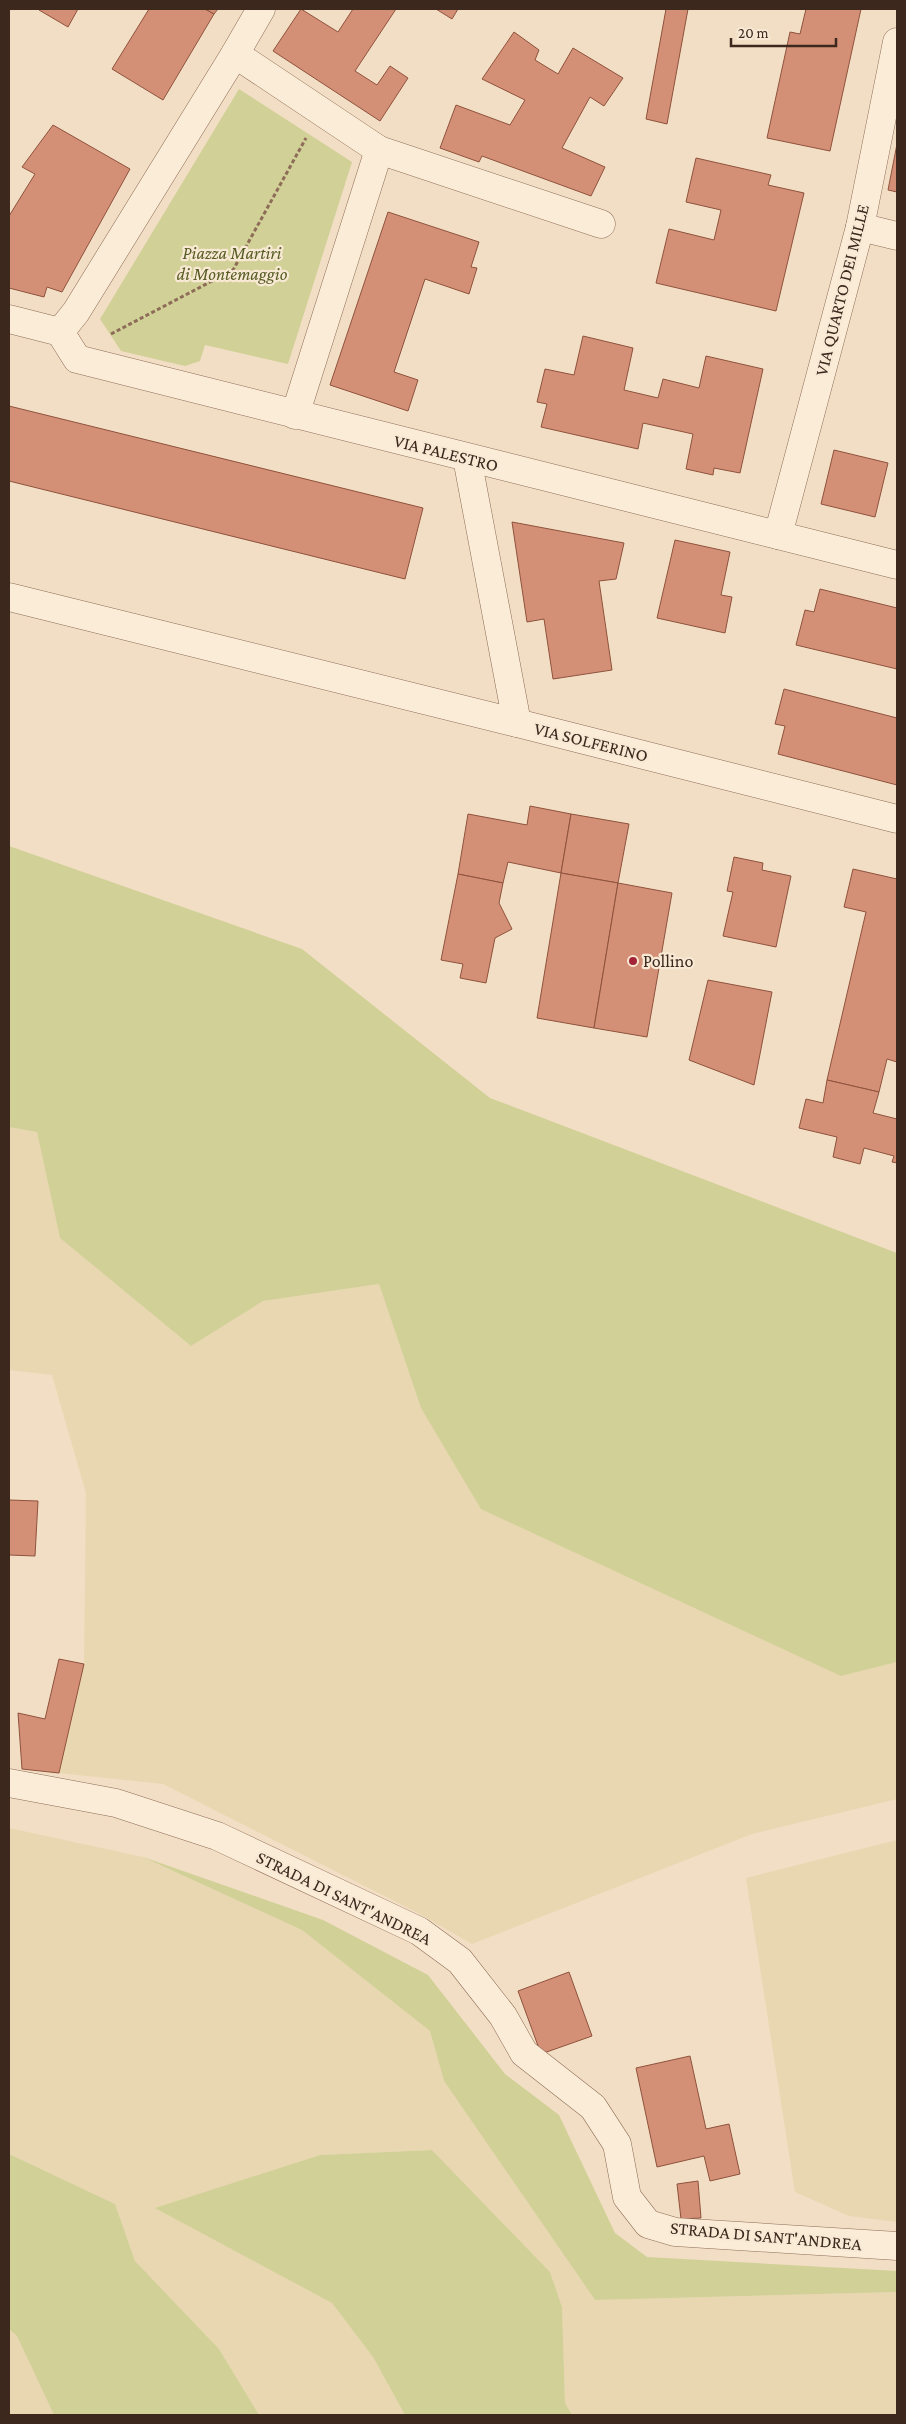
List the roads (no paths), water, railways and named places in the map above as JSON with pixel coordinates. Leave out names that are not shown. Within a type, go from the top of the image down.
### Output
[{"type":"street","points":[[9,319],[60,332],[76,312],[261,9]]},
{"type":"street","name":"VIA QUARTO DEI MILLE","points":[[778,535],[860,227],[897,42]]},
{"type":"street","points":[[235,54],[379,150],[601,224]]},
{"type":"street","points":[[295,415],[379,150]]},
{"type":"street","points":[[860,227],[897,236]]},
{"type":"street","name":"VIA PALESTRO","points":[[60,332],[77,359],[897,565]]},
{"type":"street","name":"VIA SOLFERINO","points":[[467,458],[517,723],[897,820]]},
{"type":"street","points":[[9,597],[517,723]]},
{"type":"street","name":"STRADA DI SANT'ANDREA","points":[[9,1783],[116,1803],[217,1836],[419,1931],[460,1961],[504,2016],[524,2053],[593,2107],[617,2144],[627,2197],[648,2224],[675,2232],[897,2246]]},
{"type":"place","name":"Pollino","points":[[633,961]]},
{"type":"park label","name":"Piazza Martiri di Montemaggio","points":[[232,263]]}]
